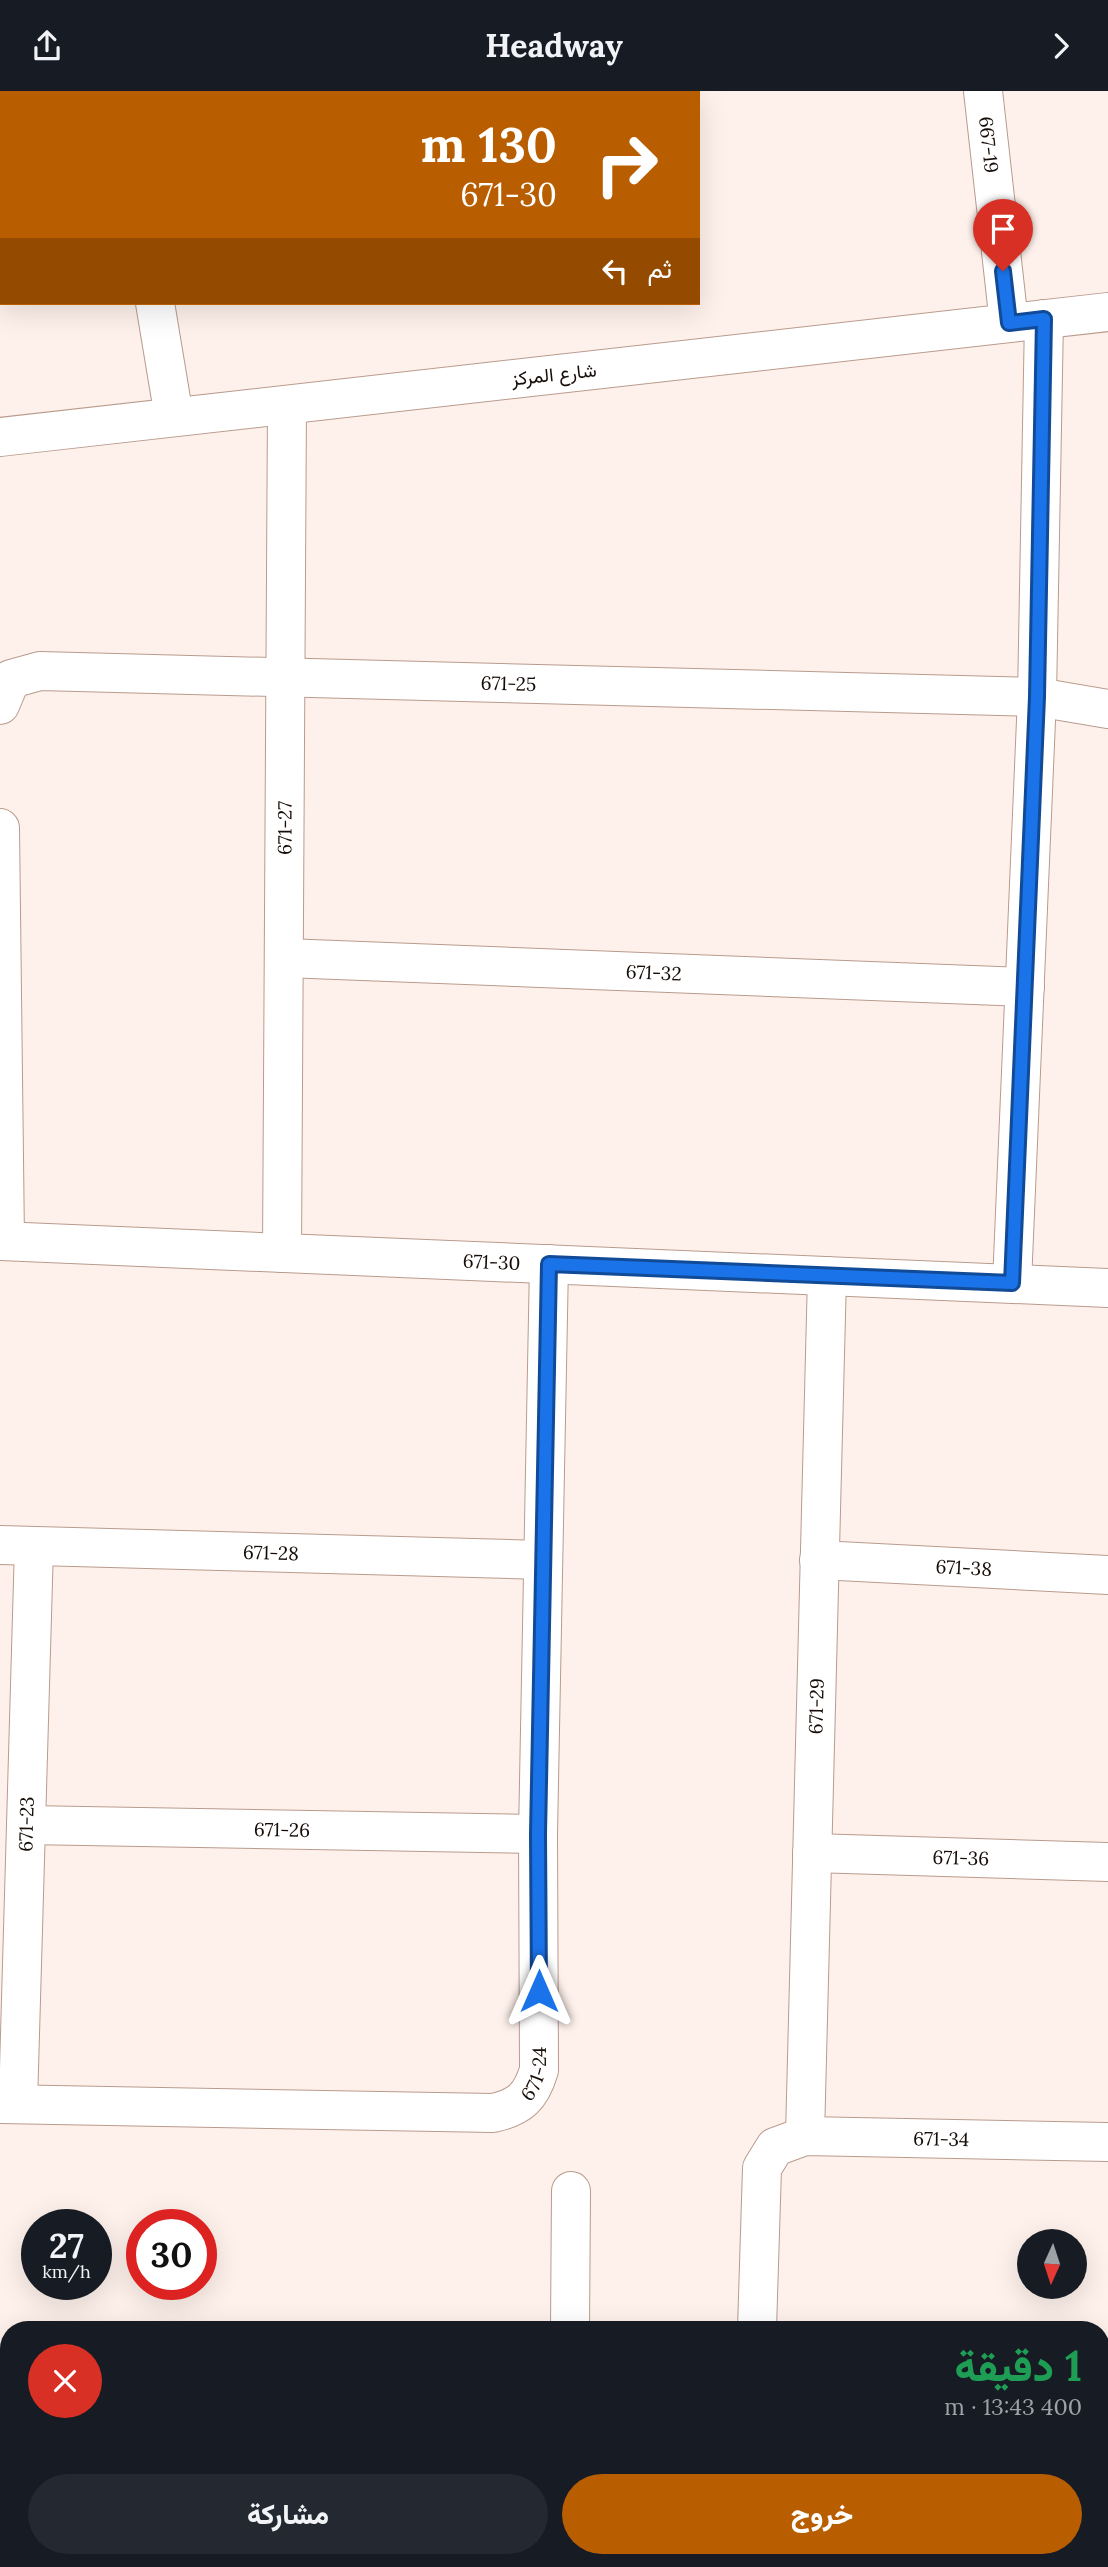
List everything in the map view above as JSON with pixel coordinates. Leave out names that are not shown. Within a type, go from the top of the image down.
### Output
[{"type":"street","name":"667-19","points":[[983,91],[1027,321],[1037,697],[1012,1283]]},
{"type":"street","points":[[155,305],[174,417]]},
{"type":"street","name":"شارع المركز","points":[[0,437],[1108,312]]},
{"type":"street","name":"671-27","points":[[282,1253],[287,405]]},
{"type":"street","name":"671-25","points":[[0,705],[10,679],[40,671],[287,675],[1037,697],[1108,709]]},
{"type":"street","points":[[0,828],[3,1241]]},
{"type":"street","name":"671-32","points":[[285,958],[1025,987]]},
{"type":"street","name":"671-30","points":[[3,1241],[1108,1288]]},
{"type":"street","name":"671-24","points":[[9,2104],[492,2113],[512,2109],[526,2100],[539,2070],[538,1834],[549,1264]]},
{"type":"street","name":"671-29","points":[[790,2142],[812,1853],[827,1276]]},
{"type":"street","name":"671-28","points":[[17,1546],[544,1560]]},
{"type":"street","name":"671-23","points":[[9,2104],[26,1825],[17,1546]]},
{"type":"street","name":"671-38","points":[[819,1560],[1108,1575]]},
{"type":"street","name":"671-26","points":[[26,1825],[538,1834]]},
{"type":"street","name":"671-36","points":[[812,1853],[1108,1861]]},
{"type":"street","points":[[757,2321],[762,2168],[790,2142]]},
{"type":"street","name":"671-34","points":[[790,2142],[1108,2142]]},
{"type":"street","points":[[570,2321],[571,2191]]},
{"type":"route","points":[[539,1991],[538,1834],[549,1264],[1012,1283],[1037,697],[1044,319],[1009,323],[1003,271]]}]
